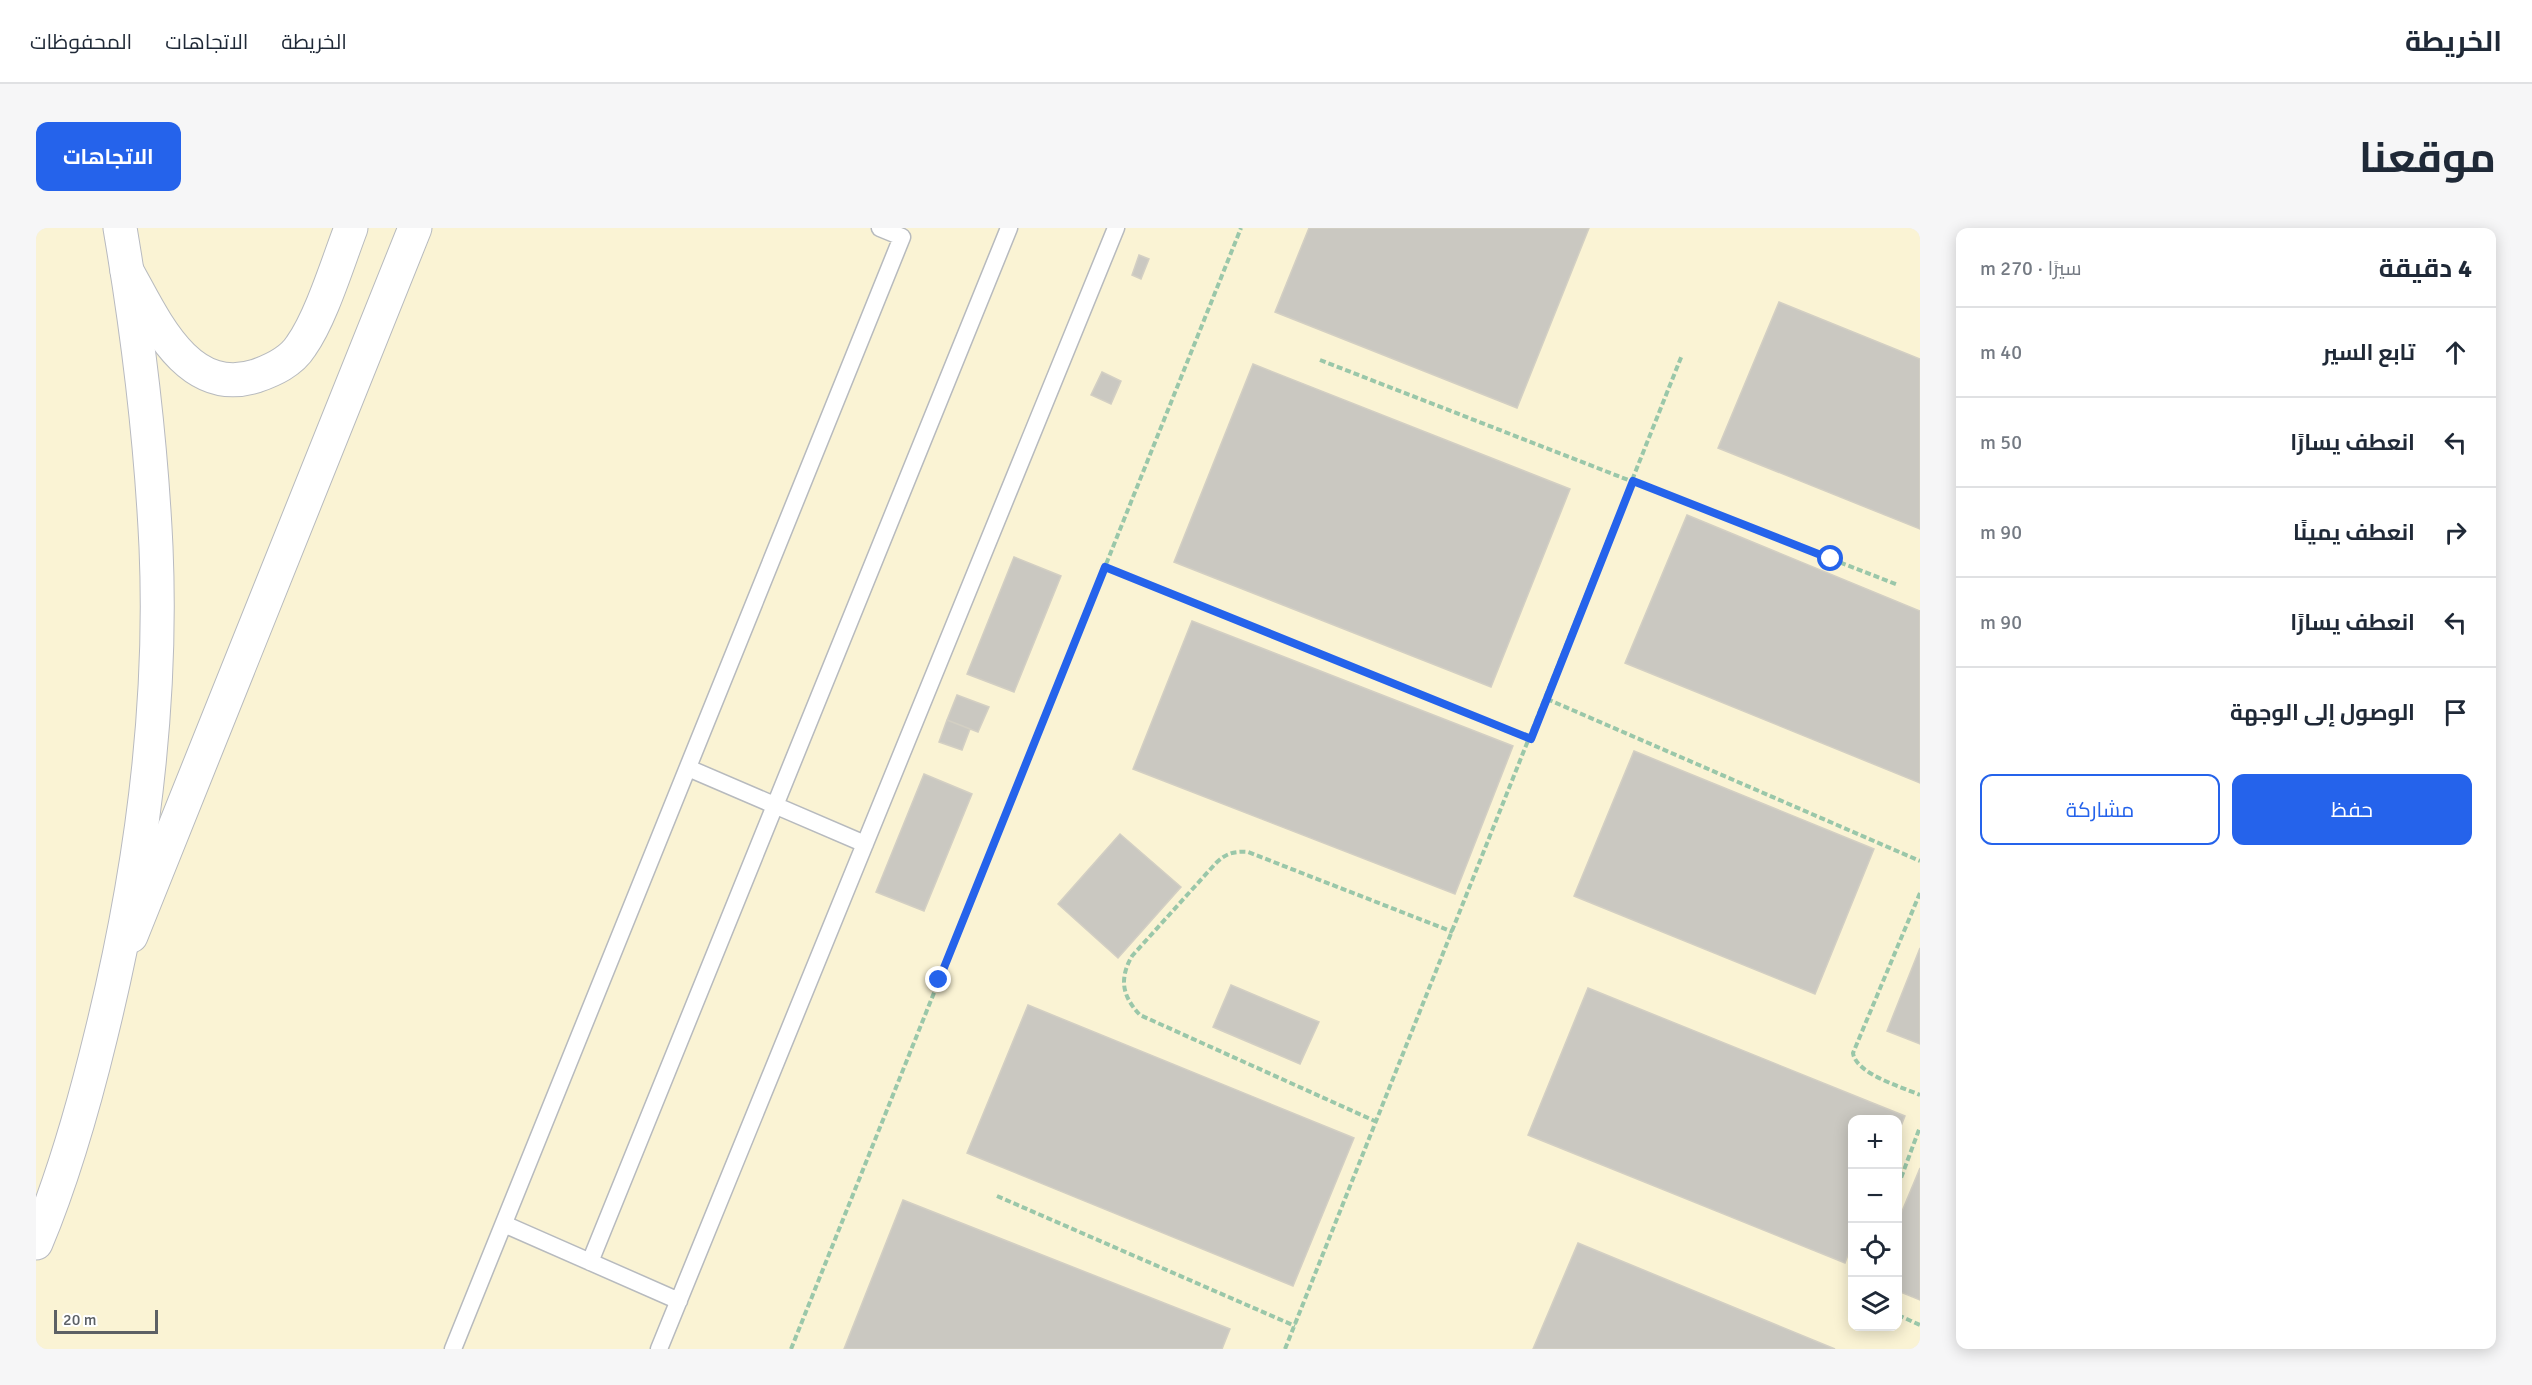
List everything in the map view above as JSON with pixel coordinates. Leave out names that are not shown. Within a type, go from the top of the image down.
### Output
[{"type":"street","points":[[36,1243],[86,1097],[118,968],[141,830],[154,690],[156,549],[147,410],[120,228]]},
{"type":"street","points":[[127,271],[162,332],[182,359],[210,376],[244,380],[276,369],[301,348],[351,228]]},
{"type":"street","points":[[118,968],[415,228]]},
{"type":"lane","points":[[453,1349],[902,237],[880,228]]},
{"type":"lane","points":[[590,1262],[1009,228]]},
{"type":"lane","points":[[659,1349],[1116,228]]},
{"type":"lane","points":[[688,768],[865,844]]},
{"type":"lane","points":[[504,1224],[679,1301]]},
{"type":"path","points":[[791,1349],[1241,228]]},
{"type":"path","points":[[1286,1349],[1547,699],[1682,355]]},
{"type":"path","points":[[1320,360],[1898,585]]},
{"type":"path","points":[[1105,567],[1531,739]]},
{"type":"path","points":[[1547,699],[1920,861]]},
{"type":"path","points":[[1377,1122],[1140,1016],[1129,1003],[1123,987],[1124,971],[1131,956],[1222,856],[1239,851],[1259,856],[1453,932]]},
{"type":"path","points":[[1920,893],[1853,1053],[1854,1061],[1863,1070],[1920,1095]]},
{"type":"path","points":[[1902,1175],[1920,1127]]},
{"type":"path","points":[[997,1197],[1295,1326]]},
{"type":"path","points":[[1902,1317],[1920,1325]]},
{"type":"sand","points":[[36,228],[1920,228],[1920,1349],[36,1349]]},
{"type":"building","points":[[1309,228],[1589,228],[1517,408],[1275,312]]},
{"type":"building","points":[[1139,255],[1149,259],[1141,279],[1132,275]]},
{"type":"building","points":[[1779,302],[1920,359],[1920,529],[1718,448]]},
{"type":"building","points":[[1253,364],[1570,489],[1491,687],[1174,562]]},
{"type":"building","points":[[1102,372],[1121,381],[1111,404],[1091,395]]},
{"type":"building","points":[[1687,515],[1920,611],[1920,783],[1625,663]]},
{"type":"building","points":[[1014,557],[1061,576],[1014,692],[967,674]]},
{"type":"building","points":[[1192,621],[1513,746],[1455,894],[1133,769]]},
{"type":"building","points":[[957,695],[989,707],[978,732],[947,720]]},
{"type":"building","points":[[947,720],[970,729],[962,750],[939,742]]},
{"type":"building","points":[[1634,751],[1874,849],[1815,994],[1574,896]]},
{"type":"building","points":[[924,774],[972,794],[924,911],[876,892]]},
{"type":"building","points":[[1120,834],[1181,887],[1118,958],[1058,904]]},
{"type":"building","points":[[1920,948],[1920,1044],[1887,1031]]},
{"type":"building","points":[[1231,985],[1319,1022],[1300,1064],[1213,1027]]},
{"type":"building","points":[[1588,988],[1905,1116],[1902,1124],[1902,1115],[1848,1115],[1848,1255],[1845,1263],[1528,1135]]},
{"type":"building","points":[[1028,1005],[1354,1138],[1293,1286],[967,1153]]},
{"type":"building","points":[[1920,1168],[1920,1300],[1902,1293],[1902,1211]]},
{"type":"building","points":[[903,1200],[1230,1329],[1222,1349],[844,1349]]},
{"type":"building","points":[[1578,1243],[1835,1349],[1533,1349]]},
{"type":"route","points":[[939,980],[1105,567],[1531,739],[1633,481],[1831,559]]}]
